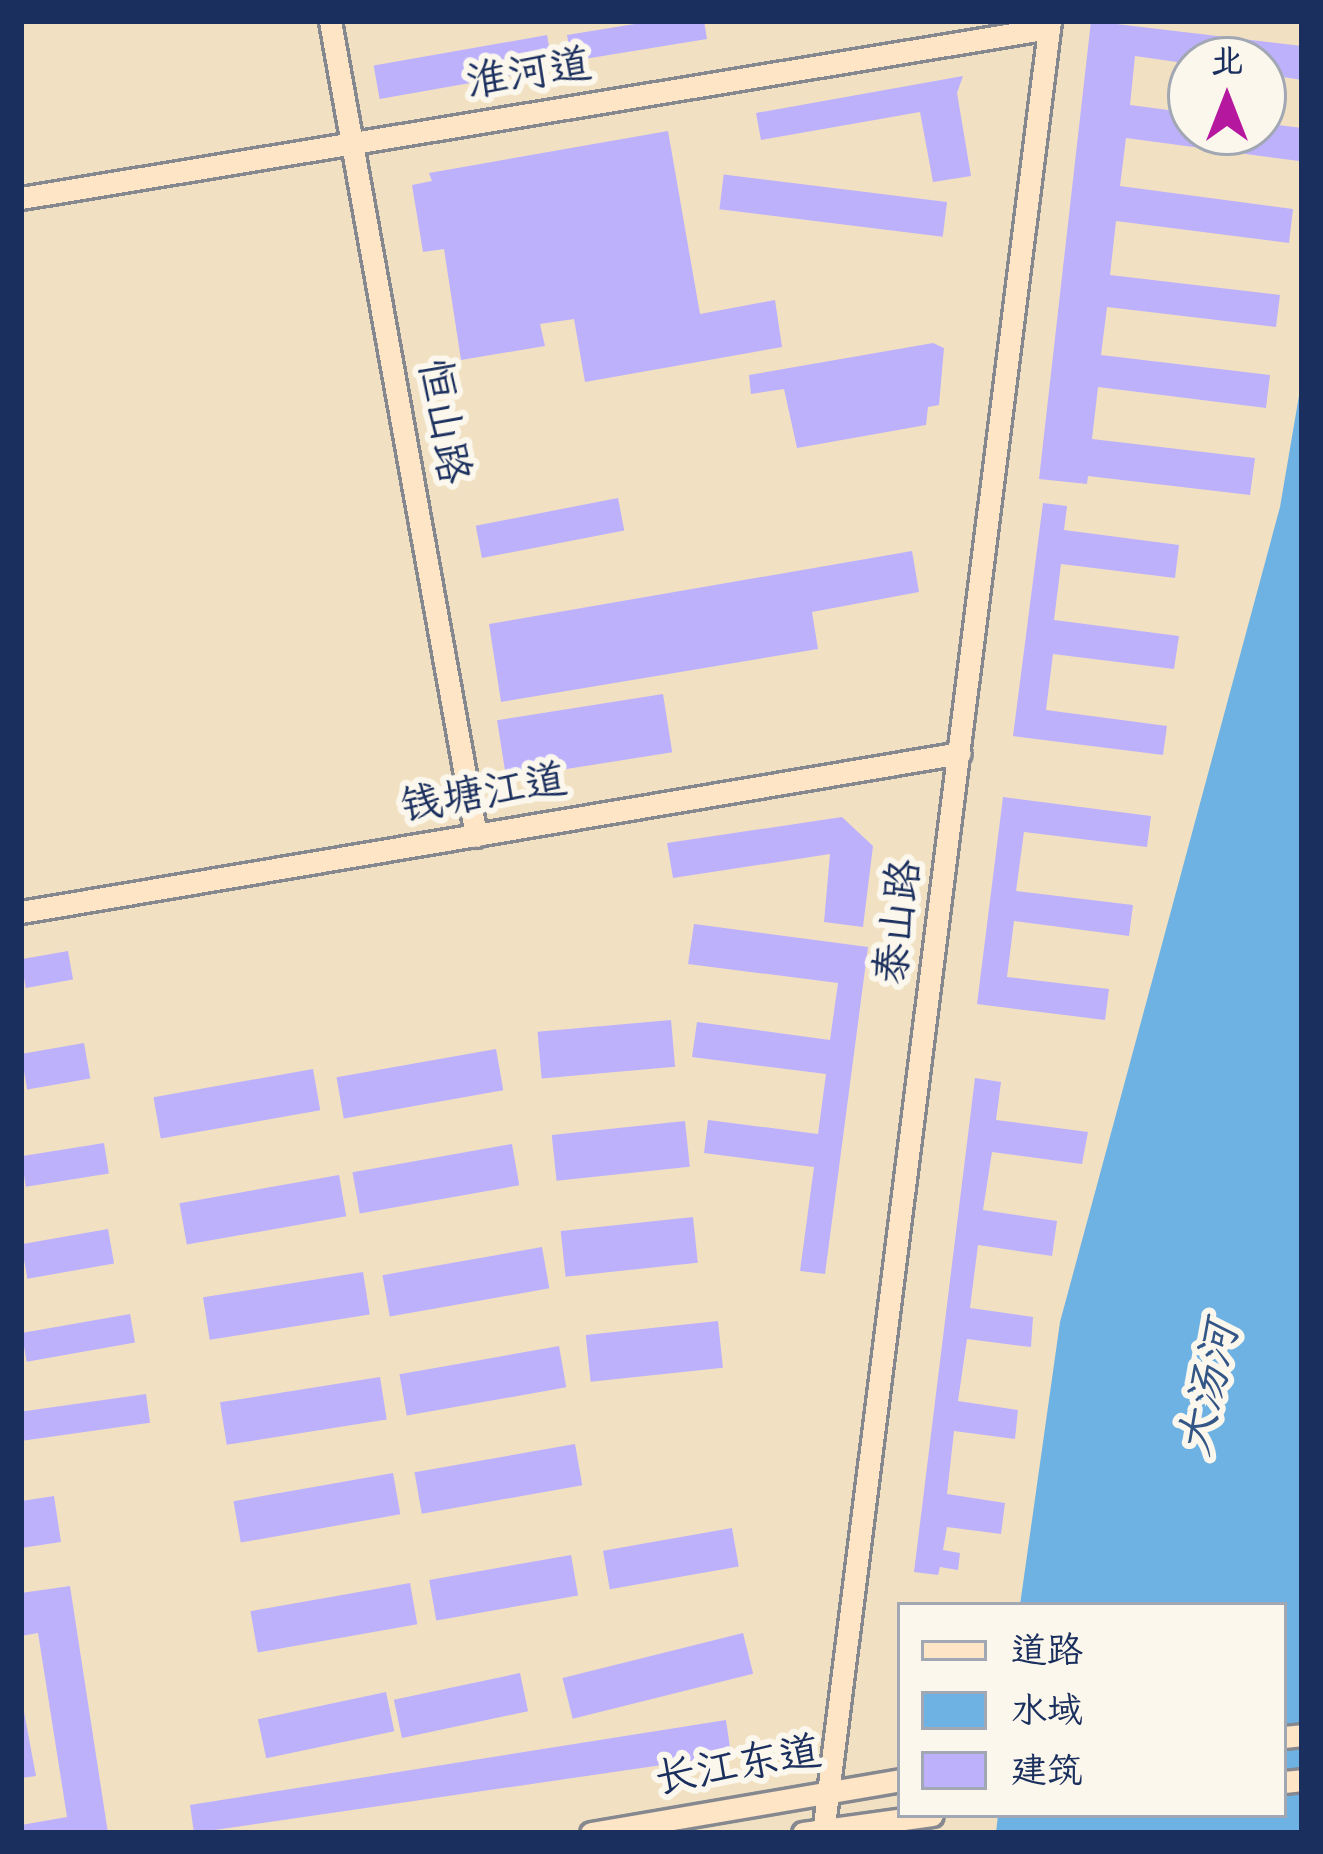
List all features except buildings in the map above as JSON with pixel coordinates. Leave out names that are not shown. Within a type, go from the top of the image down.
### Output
[{"type":"street","name":"恒山路","points":[[330,21],[476,836]]},
{"type":"street","name":"淮河道","points":[[21,197],[1050,25]]},
{"type":"street","name":"泰山路","points":[[816,1832],[830,1788],[1050,25]]},
{"type":"street","name":"钱塘江道","points":[[21,912],[960,753]]},
{"type":"street","name":"长江东道","points":[[591,1833],[830,1788],[897,1780]]},
{"type":"street","points":[[830,1788],[850,1829]]},
{"type":"street","name":"长江东道","points":[[816,1832],[914,1818]]},
{"type":"water","name":"大汤河","points":[[1302,378],[1302,1833],[996,1833],[998,1818],[1287,1818],[1287,1602],[1020,1602],[1060,1322],[1280,507]]}]
